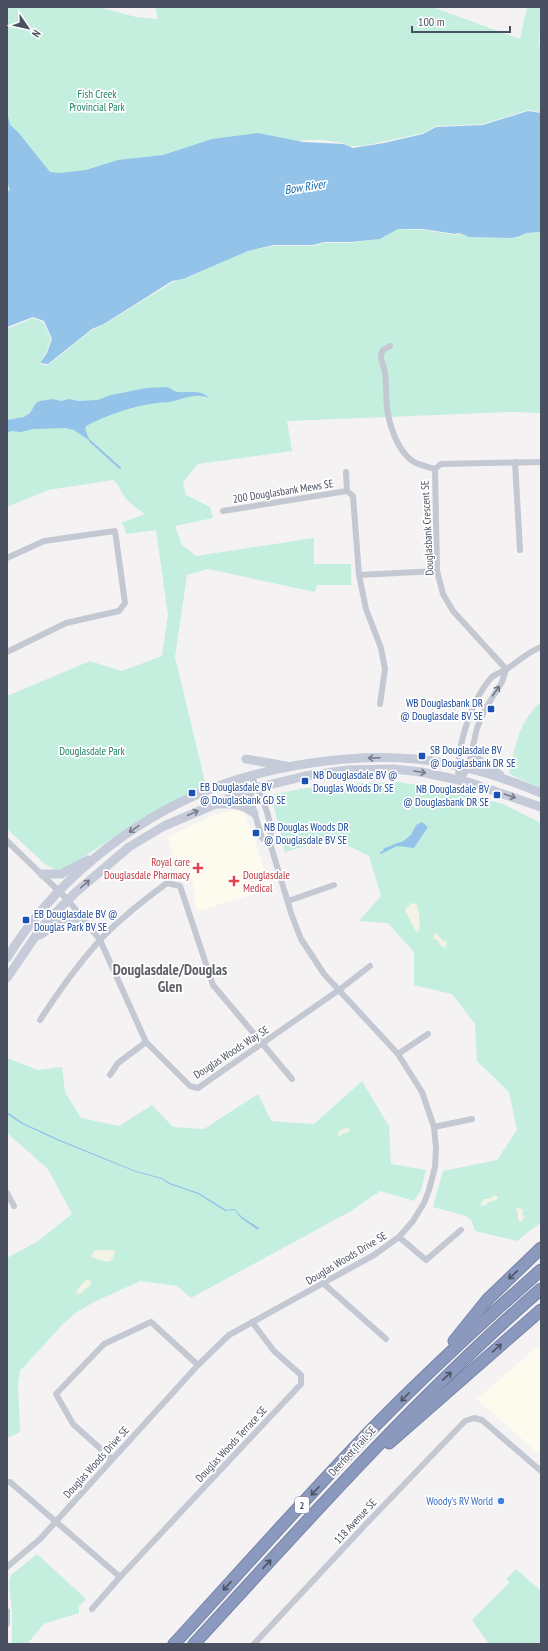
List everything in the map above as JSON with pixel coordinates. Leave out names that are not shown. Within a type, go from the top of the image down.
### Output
[{"type":"highway","points":[[432,1369],[487,1300],[541,1248]]},
{"type":"highway","name":"Deerfoot Trail SE","points":[[174,1644],[364,1438],[432,1369],[499,1306],[541,1270]]},
{"type":"highway","name":"Deerfoot Trail SE","points":[[194,1644],[332,1494],[442,1380],[507,1318],[541,1289]]},
{"type":"highway","points":[[332,1494],[541,1310]]},
{"type":"street","points":[[390,346],[383,350],[380,359],[385,372],[388,414],[394,433],[406,456],[415,462],[435,469]]},
{"type":"street","points":[[515,462],[520,550]]},
{"type":"street","name":"Douglasbank Crescent SE","points":[[506,669],[453,611],[444,594],[437,571],[435,469],[441,464],[541,462]]},
{"type":"street","name":"200 Douglasbank Mews SE","points":[[346,472],[347,491],[353,496],[359,575],[366,608],[380,648],[385,669],[380,704]]},
{"type":"street","name":"200 Douglasbank Mews SE","points":[[223,511],[347,491]]},
{"type":"street","points":[[7,558],[44,541],[115,531],[125,603],[119,611],[66,623],[7,652]]},
{"type":"street","points":[[359,575],[437,571]]},
{"type":"street","points":[[459,780],[457,767],[467,722],[480,693],[492,676],[541,647]]},
{"type":"street","points":[[459,780],[468,769],[471,752],[484,711],[502,682],[506,669]]},
{"type":"street","points":[[471,752],[483,764],[506,779]]},
{"type":"street","points":[[7,958],[34,920],[59,891],[97,857],[147,821],[172,807],[208,790],[251,776],[320,762],[378,758],[415,759],[468,769],[506,779],[541,793]]},
{"type":"street","points":[[246,760],[292,767]]},
{"type":"street","points":[[7,978],[41,928],[68,900],[129,847],[164,826],[213,804],[254,788],[305,776],[348,770],[394,769],[459,780],[541,807]]},
{"type":"street","name":"Douglas Woods Drive SE","points":[[251,776],[254,788],[251,801],[254,813],[262,838],[270,843]]},
{"type":"street","name":"Douglas Woods Drive SE","points":[[7,1567],[40,1539],[198,1365],[229,1335],[324,1284],[374,1255],[399,1237],[414,1221],[429,1190],[436,1148],[434,1127],[422,1092],[398,1054],[324,974],[301,939],[292,916],[270,843],[272,834],[263,798],[254,788]]},
{"type":"street","points":[[213,804],[234,803],[244,806],[254,813]]},
{"type":"street","name":"Douglas Woods Way SE","points":[[7,841],[68,900],[100,940],[146,1042],[190,1086],[198,1088],[339,990],[370,966]]},
{"type":"street","points":[[42,874],[61,874],[86,860],[97,857]]},
{"type":"street","points":[[40,1020],[64,982],[100,940],[143,901],[168,883],[180,886],[213,985],[292,1079]]},
{"type":"street","points":[[288,901],[334,885]]},
{"type":"street","points":[[33,939],[65,918],[75,917],[84,920]]},
{"type":"street","points":[[398,1054],[428,1034]]},
{"type":"street","points":[[110,1075],[118,1063],[146,1042]]},
{"type":"street","points":[[434,1127],[472,1119]]},
{"type":"street","points":[[7,1193],[14,1206]]},
{"type":"street","points":[[399,1237],[426,1260],[461,1230]]},
{"type":"street","points":[[324,1284],[386,1339]]},
{"type":"street","points":[[112,1459],[73,1424],[56,1394],[104,1344],[151,1322],[198,1365]]},
{"type":"street","name":"Douglas Woods Terrace SE","points":[[92,1609],[120,1577],[301,1384],[301,1375],[274,1351],[252,1322]]},
{"type":"street","name":"118 Avenue SE","points":[[254,1644],[465,1421],[474,1418],[482,1420],[541,1472]]},
{"type":"street","points":[[7,1482],[10,1482],[120,1577]]},
{"type":"street","points":[[7,1611],[7,1624]]},
{"type":"shaded area","points":[[233,810],[245,813],[271,889],[197,911],[192,880],[176,870],[168,837],[209,817]]},
{"type":"shaded area","points":[[541,1343],[541,1456],[477,1399]]},
{"type":"green space","name":"Fish Creek Provincial Park","points":[[7,7],[98,7],[136,17],[158,19],[155,7],[432,7],[520,39],[527,7],[541,7],[539,45],[541,46],[541,112],[528,110],[483,124],[436,126],[423,133],[363,146],[349,146],[344,143],[322,140],[305,140],[284,144],[7,245]]},
{"type":"green space","name":"Douglasdale Park","points":[[398,229],[423,230],[455,235],[459,234],[469,237],[511,238],[518,238],[528,233],[541,232],[541,413],[513,412],[287,421],[292,451],[198,464],[183,482],[186,495],[210,507],[213,518],[175,526],[182,545],[196,556],[314,538],[314,564],[351,564],[351,585],[317,585],[315,592],[208,569],[187,575],[175,657],[206,786],[152,814],[66,868],[57,870],[46,865],[7,829],[7,696],[90,661],[122,671],[162,656],[168,615],[156,530],[126,534],[124,526],[121,523],[145,514],[126,499],[113,480],[48,490],[7,507],[7,329],[33,318],[43,322],[51,339],[46,353],[39,364],[48,365],[92,330],[105,324],[173,282],[248,251],[274,246],[312,246],[325,243],[351,243],[380,239]]},
{"type":"green space","points":[[541,702],[541,788],[509,774],[516,744],[523,726],[533,710]]},
{"type":"green space","points":[[397,782],[438,788],[503,804],[541,823],[541,1222],[517,1241],[475,1231],[472,1221],[466,1216],[433,1207],[443,1171],[497,1160],[517,1130],[509,1092],[477,1061],[475,1024],[452,994],[414,985],[414,952],[388,923],[359,921],[381,896],[369,856],[333,838],[285,852],[272,799],[276,794],[300,789],[339,784]]},
{"type":"green space","points":[[7,1058],[38,1070],[62,1067],[65,1092],[81,1118],[119,1126],[152,1105],[173,1127],[204,1129],[258,1094],[271,1121],[314,1124],[362,1081],[389,1126],[391,1164],[426,1170],[421,1190],[414,1201],[380,1191],[351,1211],[191,1298],[177,1286],[140,1281],[94,1302],[77,1312],[63,1324],[20,1371],[18,1384],[20,1432],[7,1438],[7,1258],[38,1241],[72,1214],[48,1169],[7,1133]]},
{"type":"green space","points":[[37,1554],[86,1599],[79,1606],[79,1613],[44,1624],[27,1644],[12,1644],[12,1613],[9,1583],[11,1575]]},
{"type":"green space","points":[[516,1569],[541,1591],[541,1644],[489,1644],[472,1620],[510,1582],[506,1579]]},
{"type":"sand","points":[[413,903],[417,906],[419,917],[420,929],[416,932],[405,910]]},
{"type":"sand","points":[[436,933],[442,940],[447,942],[446,948],[441,946],[438,941],[433,938]]},
{"type":"sand","points":[[347,1128],[350,1129],[349,1132],[340,1136],[337,1135],[340,1130]]},
{"type":"sand","points":[[495,1195],[498,1197],[496,1200],[489,1202],[484,1206],[480,1205],[484,1199],[488,1199]]},
{"type":"sand","points":[[518,1207],[523,1210],[522,1215],[525,1217],[521,1222],[518,1220],[516,1210]]},
{"type":"sand","points":[[114,1250],[115,1252],[112,1260],[107,1262],[91,1257],[94,1251]]},
{"type":"sand","points":[[87,1279],[91,1281],[90,1286],[80,1294],[76,1293],[79,1288]]},
{"type":"water","name":"Bow River","points":[[7,111],[10,125],[18,132],[50,172],[59,173],[86,170],[118,160],[163,155],[212,139],[258,133],[303,142],[344,144],[353,148],[423,134],[436,127],[483,125],[528,111],[541,113],[541,232],[527,233],[511,238],[469,237],[459,233],[455,234],[423,229],[398,229],[380,239],[351,242],[325,242],[312,245],[274,245],[248,251],[183,279],[172,281],[104,324],[92,329],[48,364],[40,363],[47,353],[52,339],[44,321],[33,317],[7,327],[7,192],[10,190],[7,181]]},
{"type":"water","points":[[167,387],[177,392],[202,393],[209,398],[204,396],[194,396],[168,402],[138,406],[102,418],[86,426],[85,429],[90,441],[74,430],[65,428],[33,429],[21,432],[11,431],[7,433],[7,420],[24,417],[30,413],[36,403],[40,401],[53,399],[61,401],[69,399],[79,401],[98,400],[111,395],[146,388]]},
{"type":"water","points":[[422,822],[428,827],[414,848],[397,846],[381,854],[380,852],[383,851],[384,848],[402,842],[411,835],[416,825]]},
{"type":"water","points":[[7,1112],[23,1123],[60,1140],[136,1171],[162,1178],[170,1183],[199,1193],[226,1210],[235,1209],[242,1217],[259,1228],[258,1230],[241,1218],[235,1210],[225,1211],[198,1194],[169,1184],[162,1179],[136,1172],[59,1141],[22,1124],[7,1114]]},
{"type":"waterway","points":[[90,441],[120,468]]},
{"type":"place","name":"WB Douglasbank DR @ Douglasdale BV SE","points":[[491,709]]},
{"type":"place","name":"SB Douglasdale BV @ Douglasbank DR SE","points":[[422,756]]},
{"type":"place","name":"NB Douglasdale BV @ Douglas Woods Dr SE","points":[[305,781]]},
{"type":"place","name":"EB Douglasdale BV @ Douglasbank GD SE","points":[[192,793]]},
{"type":"place","name":"NB Douglasdale BV @ Douglasbank DR SE","points":[[497,795]]},
{"type":"place","name":"NB Douglas Woods DR @ Douglasdale BV SE","points":[[256,833]]},
{"type":"place","name":"Royal care Douglasdale Pharmacy","points":[[198,868]]},
{"type":"place","name":"Douglasdale Medical","points":[[234,881]]},
{"type":"place","name":"EB Douglasdale BV @ Douglas Park BV SE","points":[[26,920]]},
{"type":"place","name":"Woody's RV World","points":[[501,1501]]},
{"type":"district","name":"Douglasdale/Douglas Glen","points":[[170,978]]}]
